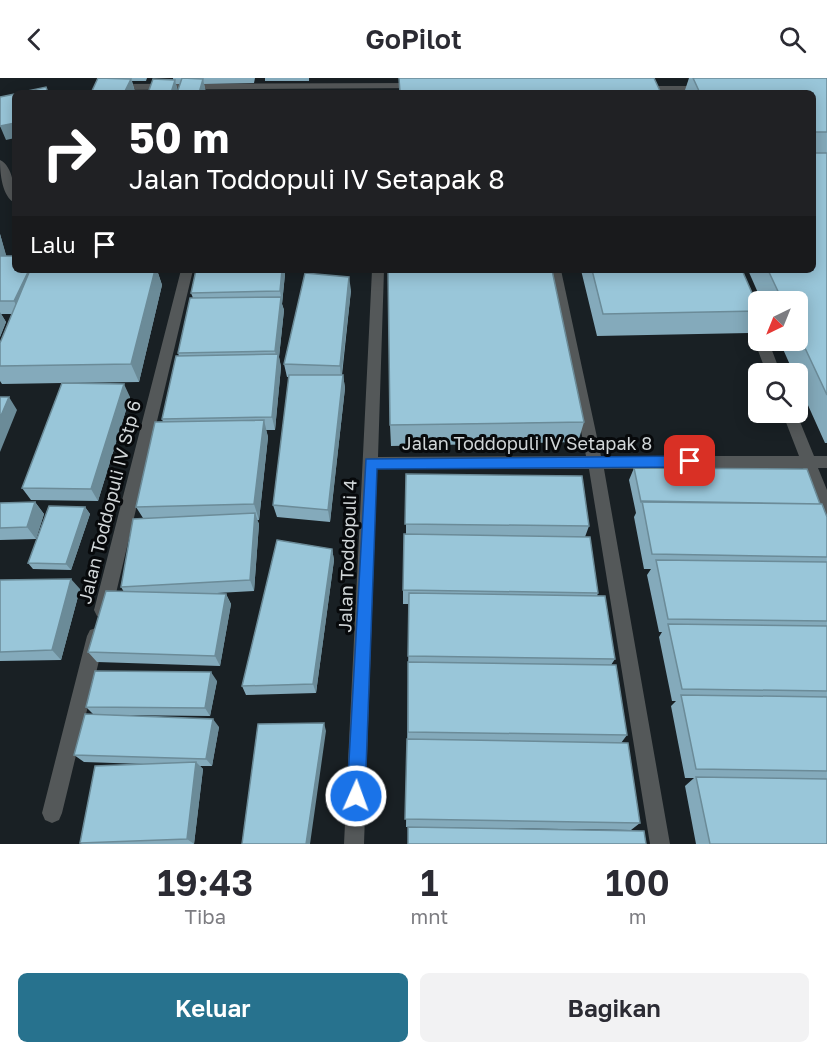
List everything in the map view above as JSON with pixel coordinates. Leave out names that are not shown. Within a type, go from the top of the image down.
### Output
[{"type":"street","points":[[107,87],[435,86]]},
{"type":"street","points":[[626,89],[644,90]]},
{"type":"street","points":[[690,90],[718,89]]},
{"type":"street","points":[[0,162],[12,192]]},
{"type":"street","name":"Jalan Toddopuli IV Stp 6","points":[[52,813],[186,273]]},
{"type":"street","name":"Jalan Toddopuli 4","points":[[354,844],[378,273]]},
{"type":"street","points":[[556,273],[596,462],[660,844]]},
{"type":"street","points":[[734,273],[748,308]]},
{"type":"street","points":[[793,423],[827,510]]},
{"type":"street","name":"Jalan Toddopuli IV Setapak 8","points":[[370,463],[827,462]]},
{"type":"building","points":[[98,78],[131,79],[126,90],[92,90]]},
{"type":"building","points":[[182,78],[203,79],[200,90],[178,90]]},
{"type":"building","points":[[399,78],[654,78],[660,90],[400,90]]},
{"type":"building","points":[[693,78],[827,78],[827,132],[816,132],[816,90],[699,90]]},
{"type":"building","points":[[153,79],[175,80],[172,90],[149,90]]},
{"type":"building","points":[[12,95],[12,124],[0,126],[0,97]]},
{"type":"building","points":[[816,153],[827,153],[827,395],[806,351],[808,291],[778,291],[769,273],[816,273]]},
{"type":"building","points":[[0,256],[12,256],[12,273],[28,273],[14,301],[0,301]]},
{"type":"building","points":[[29,273],[154,273],[131,364],[0,366],[0,343]]},
{"type":"building","points":[[195,273],[282,273],[280,291],[191,293]]},
{"type":"building","points":[[305,273],[349,277],[340,366],[284,364]]},
{"type":"building","points":[[388,273],[553,273],[584,422],[390,425]]},
{"type":"building","points":[[593,273],[743,273],[751,291],[748,291],[748,311],[603,314]]},
{"type":"building","points":[[281,297],[275,351],[178,353],[190,298]]},
{"type":"building","points":[[278,354],[272,417],[162,419],[176,356]]},
{"type":"building","points":[[289,375],[343,375],[328,510],[273,505]]},
{"type":"building","points":[[62,383],[124,384],[91,489],[22,488]]},
{"type":"building","points":[[0,397],[9,397],[0,418]]},
{"type":"building","points":[[264,420],[254,504],[136,507],[155,422]]},
{"type":"building","points":[[634,468],[807,469],[820,504],[641,502]]},
{"type":"building","points":[[406,474],[582,476],[589,526],[405,524]]},
{"type":"building","points":[[642,501],[822,504],[827,517],[827,557],[652,554]]},
{"type":"building","points":[[35,502],[27,527],[0,528],[0,503]]},
{"type":"building","points":[[49,506],[85,507],[66,564],[28,563]]},
{"type":"building","points":[[255,513],[250,580],[121,587],[133,519]]},
{"type":"building","points":[[404,534],[590,537],[598,593],[403,590]]},
{"type":"building","points":[[277,540],[332,549],[313,684],[242,686]]},
{"type":"building","points":[[656,560],[827,562],[827,621],[668,619]]},
{"type":"building","points":[[71,579],[52,650],[0,652],[0,580]]},
{"type":"building","points":[[106,591],[226,594],[215,656],[88,652]]},
{"type":"building","points":[[409,593],[605,596],[615,659],[408,656]]},
{"type":"building","points":[[668,624],[827,626],[827,691],[682,689]]},
{"type":"building","points":[[408,662],[616,665],[627,735],[408,732]]},
{"type":"building","points":[[95,671],[211,672],[205,708],[86,707]]},
{"type":"building","points":[[681,695],[827,697],[827,771],[696,769]]},
{"type":"building","points":[[85,714],[213,719],[206,759],[74,755]]},
{"type":"building","points":[[324,723],[306,844],[242,844],[258,724]]},
{"type":"building","points":[[407,739],[628,743],[640,823],[405,819]]},
{"type":"building","points":[[196,762],[187,839],[80,843],[95,766]]},
{"type":"building","points":[[696,777],[827,779],[827,844],[710,844]]},
{"type":"building","points":[[408,827],[644,831],[646,844],[408,844]]},
{"type":"route","points":[[356,796],[370,463],[690,461]]}]
